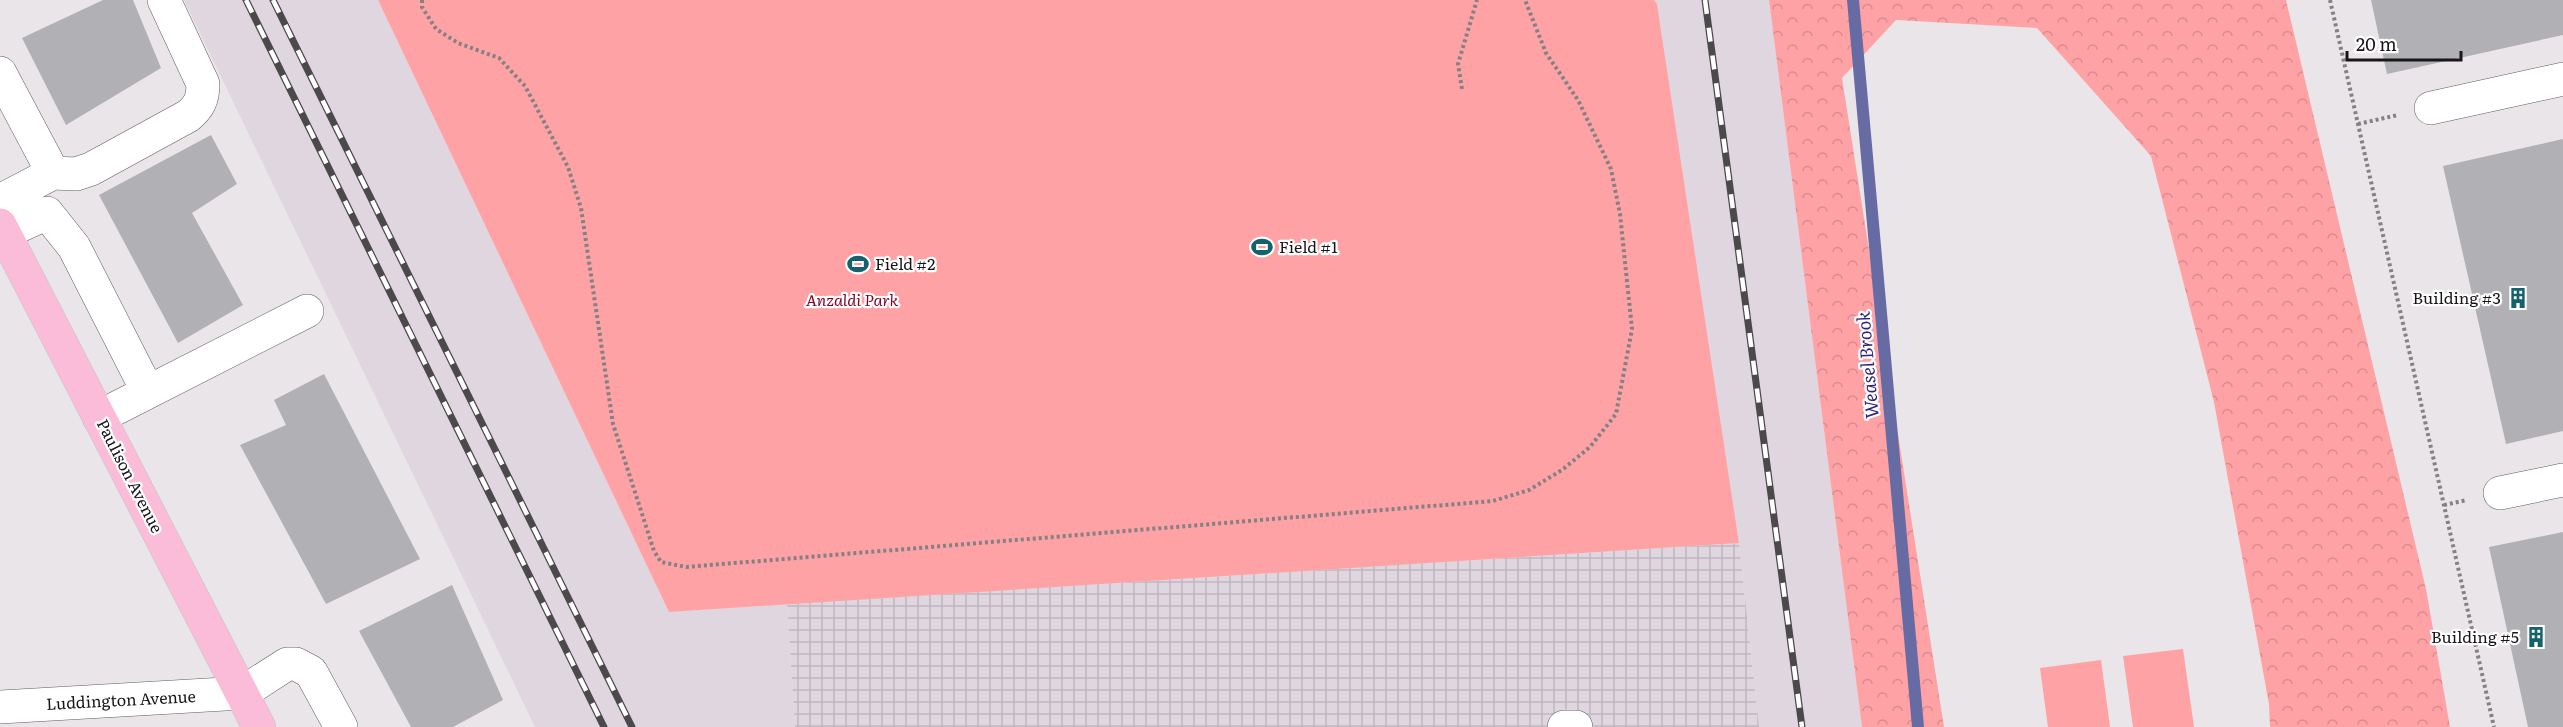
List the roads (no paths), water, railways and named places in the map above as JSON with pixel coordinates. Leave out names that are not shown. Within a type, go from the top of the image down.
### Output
[{"type":"main road","name":"Paulison Avenue","points":[[2,229],[259,727]]},
{"type":"street","points":[[0,201],[53,173],[76,174],[91,169],[188,116],[198,108],[203,94],[203,84],[164,0]]},
{"type":"street","points":[[0,73],[53,173]]},
{"type":"street","points":[[2431,108],[2563,79]]},
{"type":"street","points":[[2,229],[47,213],[74,247],[148,392]]},
{"type":"street","points":[[99,417],[307,311]]},
{"type":"street","points":[[2500,493],[2563,480]]},
{"type":"street","points":[[242,693],[287,664],[296,664],[311,672],[341,727]]},
{"type":"street","name":"Luddington Avenue","points":[[0,707],[57,715],[242,693]]},
{"type":"street","points":[[1564,727],[1576,727]]},
{"type":"waterway","name":"Weasel Brook","points":[[1853,0],[1918,727]]},
{"type":"railway","points":[[246,0],[604,727]]},
{"type":"railway","points":[[273,0],[632,727]]},
{"type":"railway","points":[[1705,0],[1802,727]]},
{"type":"place","name":"Field #1","points":[[1262,247]]},
{"type":"place","name":"Field #2","points":[[858,264]]},
{"type":"place","name":"Building #3","points":[[2518,298]]},
{"type":"place","name":"Building #5","points":[[2536,637]]},
{"type":"park label","name":"Anzaldi Park","points":[[852,300]]}]
